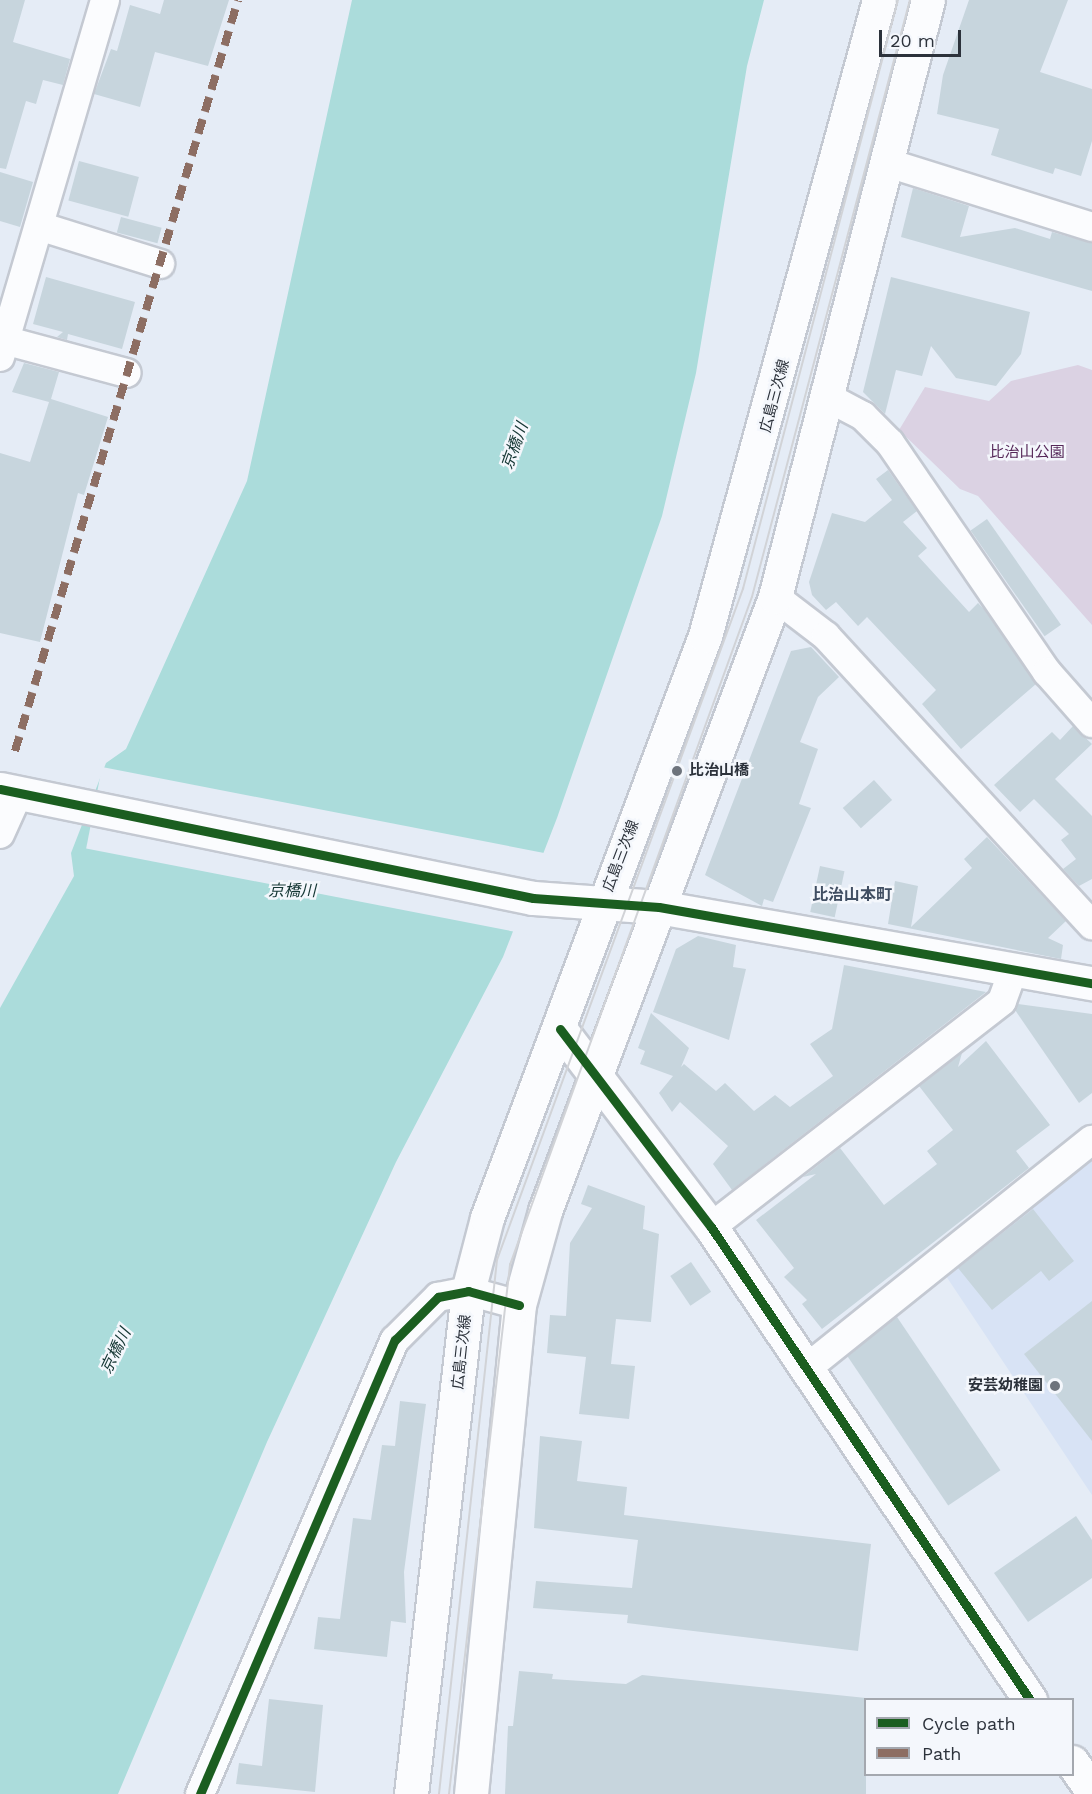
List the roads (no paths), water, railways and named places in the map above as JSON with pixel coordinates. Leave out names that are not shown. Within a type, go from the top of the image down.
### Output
[{"type":"main road","name":"広島三次線","points":[[411,1794],[468,1291],[487,1218],[560,1029],[603,902],[705,636],[879,0]]},
{"type":"main road","points":[[471,1794],[519,1305],[545,1211],[599,1076],[659,907],[776,597],[928,0]]},
{"type":"main road","points":[[10,790],[87,804],[533,898],[659,907],[1012,973],[1092,983]]},
{"type":"main road","points":[[560,1029],[599,1076],[711,1227],[1029,1698]]},
{"type":"main road","points":[[1074,1765],[1092,1791]]},
{"type":"street","points":[[105,0],[2,345],[127,372]]},
{"type":"street","points":[[885,162],[1092,227]]},
{"type":"street","points":[[39,226],[160,264]]},
{"type":"street","points":[[827,396],[864,416],[890,443],[1047,672],[1092,723]]},
{"type":"street","points":[[776,597],[825,636],[1092,925]]},
{"type":"street","points":[[0,834],[10,790]]},
{"type":"street","points":[[711,1227],[1002,1001],[1012,973]]},
{"type":"street","points":[[807,1368],[1092,1140]]},
{"type":"street","points":[[200,1794],[395,1340],[438,1297],[468,1291],[519,1305]]},
{"type":"water","name":"京橋川","points":[[352,0],[764,0],[747,66],[696,373],[662,516],[557,818],[503,957],[396,1162],[267,1442],[118,1794],[0,1794],[0,1008],[74,876],[71,853],[106,763],[126,749],[247,481]]},
{"type":"tram line","points":[[439,1794],[497,1260],[743,589],[898,0]]},
{"type":"tram line","points":[[449,1794],[510,1265],[752,597],[910,0]]},
{"type":"place","name":"比治山橋","points":[[677,771]]},
{"type":"place","name":"安芸幼稚園","points":[[1055,1386]]},
{"type":"district","name":"比治山本町","points":[[852,895]]},
{"type":"park label","name":"比治山公園","points":[[1027,453]]}]
